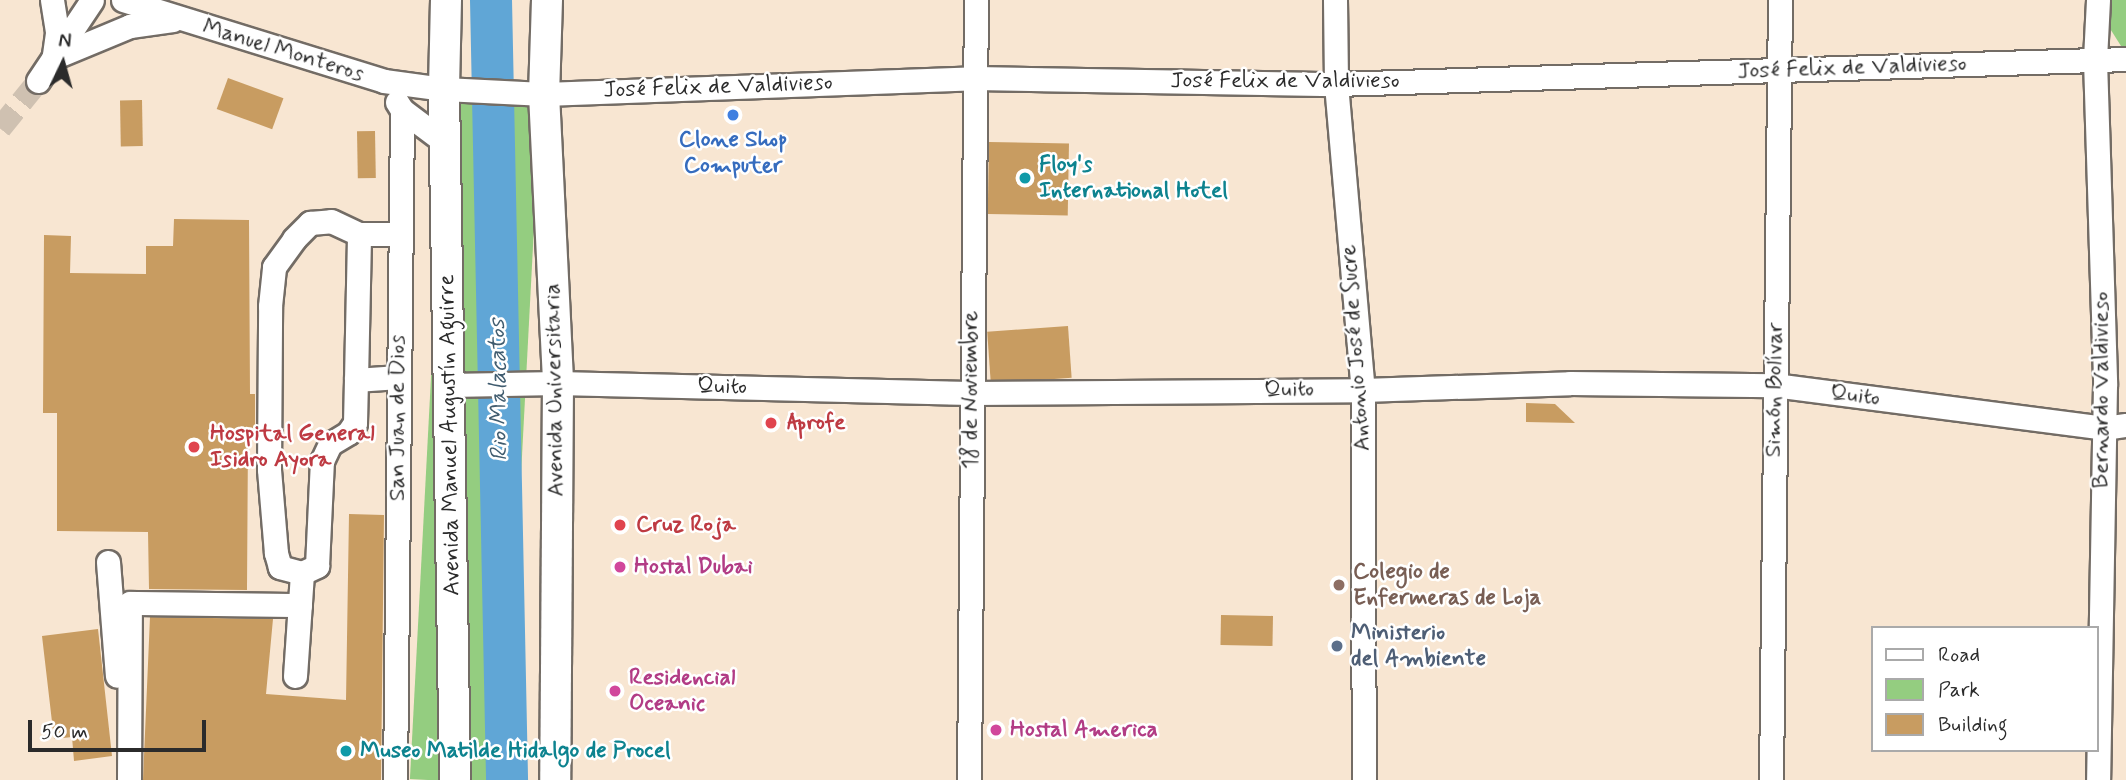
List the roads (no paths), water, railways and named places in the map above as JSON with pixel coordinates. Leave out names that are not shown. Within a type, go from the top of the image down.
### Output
[{"type":"main road","name":"Avenida Manuel Augustín Aguirre","points":[[446,0],[449,89],[446,143],[457,385],[455,780]]},
{"type":"main road","name":"Avenida Universitaria","points":[[547,0],[539,94],[552,383],[555,780]]},
{"type":"street","points":[[52,0],[57,33],[53,58]]},
{"type":"street","points":[[38,80],[92,0]]},
{"type":"street","name":"Manuel Monteros","points":[[123,0],[384,81],[449,89]]},
{"type":"street","name":"18 de Noviembre","points":[[969,780],[976,0]]},
{"type":"street","name":"Antonio José de Sucre","points":[[1335,0],[1336,84],[1363,390],[1364,780]]},
{"type":"street","name":"Simón Bolívar","points":[[1772,780],[1780,0]]},
{"type":"street","name":"Bernardo Valdivieso","points":[[2098,0],[2095,60],[2115,426],[2098,780]]},
{"type":"street","name":"Manuel Monteros","points":[[53,58],[130,26],[182,20]]},
{"type":"street","name":"José Felix de Valdivieso","points":[[449,89],[539,94],[975,78],[1336,84],[2126,59]]},
{"type":"street","name":"Manuel Monteros","points":[[384,81],[402,110]]},
{"type":"street","points":[[402,110],[446,143]]},
{"type":"street","name":"San Juan de Dios","points":[[395,780],[402,110]]},
{"type":"street","points":[[359,234],[355,424],[348,433],[330,444],[322,461],[317,566],[302,573],[280,567],[276,553],[269,469],[270,306],[274,267],[293,239],[310,223],[331,221],[359,234],[399,234]]},
{"type":"street","points":[[356,380],[398,377]]},
{"type":"street","name":"Quito","points":[[457,385],[552,383],[971,393],[1363,390],[1570,383],[1774,385],[2115,426]]},
{"type":"street","points":[[108,562],[127,780]]},
{"type":"street","points":[[295,676],[302,573]]},
{"type":"street","points":[[127,780],[130,603],[300,605]]},
{"type":"waterway","name":"Rio Malacatos","points":[[491,0],[507,780]]},
{"type":"tunnel","points":[[0,128],[38,81]]},
{"type":"place","name":"Clone Shop Computer","points":[[733,115]]},
{"type":"place","name":"Floy's International Hotel","points":[[1025,178]]},
{"type":"place","name":"Aprofe","points":[[771,423]]},
{"type":"place","name":"Hospital General Isidro Ayora","points":[[194,447]]},
{"type":"place","name":"Cruz Roja","points":[[620,525]]},
{"type":"place","name":"Hostal Dubai","points":[[620,567]]},
{"type":"place","name":"Colegio de Enfermeras de Loja","points":[[1339,585]]},
{"type":"place","name":"Ministerio del Ambiente","points":[[1337,646]]},
{"type":"place","name":"Residencial Oceanic","points":[[615,691]]},
{"type":"place","name":"Hostal America","points":[[996,730]]},
{"type":"place","name":"Museo Matilde Hidalgo de Procel","points":[[346,751]]}]
